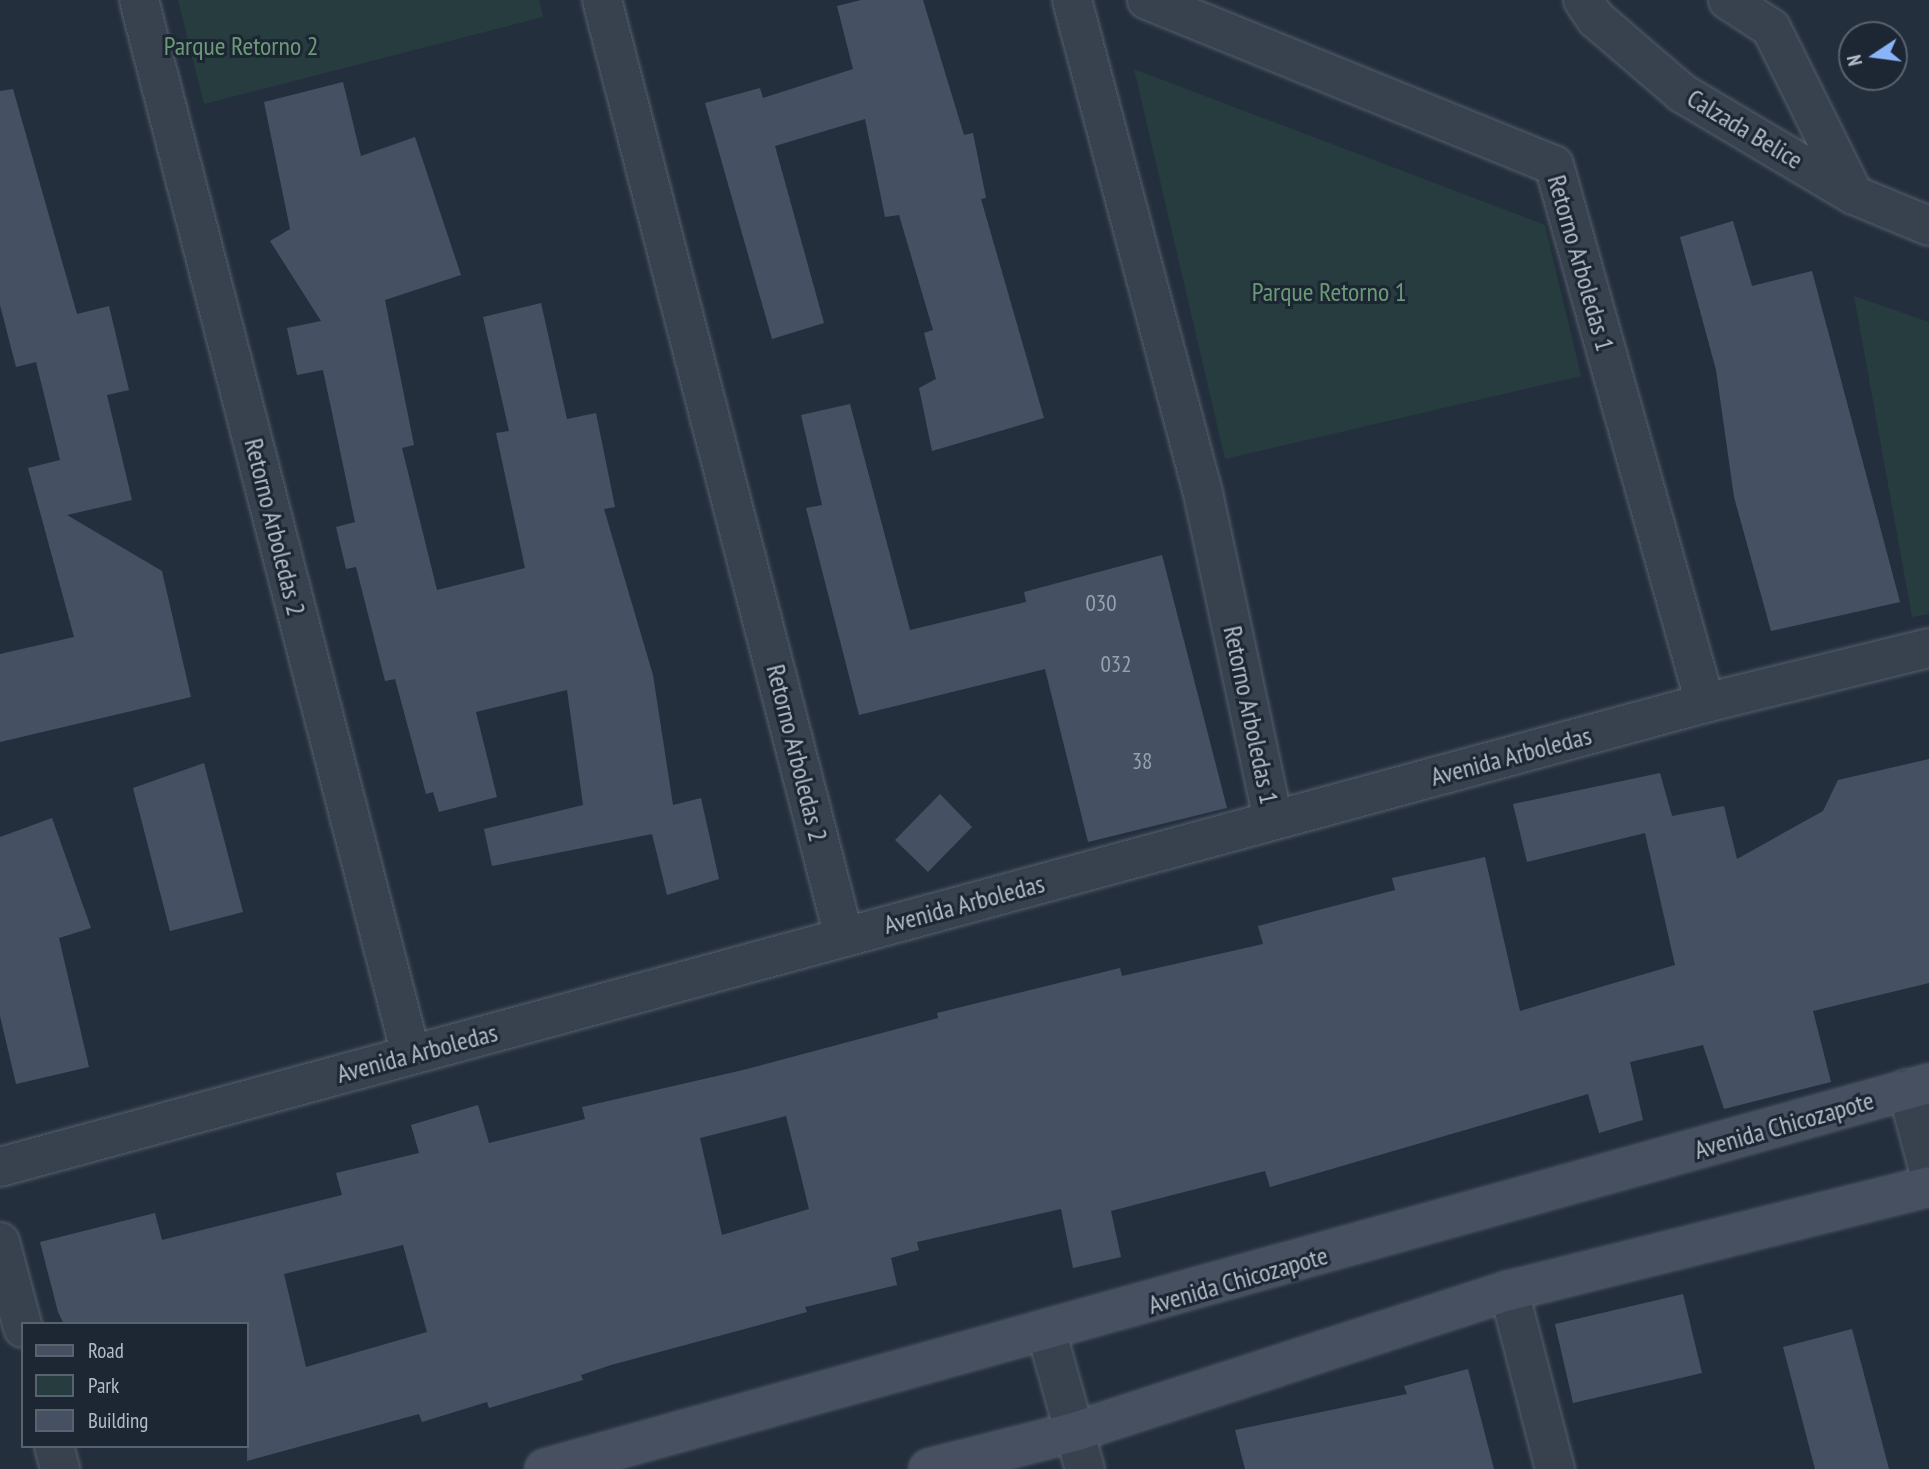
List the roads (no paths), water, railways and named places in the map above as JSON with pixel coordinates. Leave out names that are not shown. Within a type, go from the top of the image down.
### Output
[{"type":"main road","name":"Avenida Chicozapote","points":[[545,1469],[1047,1334],[1918,1086]]},
{"type":"main road","points":[[929,1469],[1074,1432],[1509,1290],[1929,1186]]},
{"type":"street","name":"Retorno Arboledas 2","points":[[139,0],[411,1055]]},
{"type":"street","name":"Retorno Arboledas 2","points":[[602,0],[844,937]]},
{"type":"street","name":"Retorno Arboledas 1","points":[[1072,0],[1203,493],[1273,821]]},
{"type":"street","name":"Retorno Arboledas 1","points":[[1147,0],[1554,165],[1705,703]]},
{"type":"street","name":"Calzada Belice","points":[[1583,0],[1596,19],[1682,93],[1854,195],[1929,226]]},
{"type":"street","points":[[1728,0],[1772,28],[1854,195]]},
{"type":"street","name":"Avenida Arboledas","points":[[0,1167],[1705,703],[1929,648]]},
{"type":"street","points":[[1918,1086],[1929,1171]]},
{"type":"street","points":[[0,1242],[21,1322]]},
{"type":"street","points":[[1509,1290],[1555,1469]]},
{"type":"street","points":[[1047,1334],[1085,1469]]},
{"type":"street","points":[[55,1448],[60,1469]]},
{"type":"park label","name":"Parque Retorno 2","points":[[241,46]]},
{"type":"park label","name":"Parque Retorno 1","points":[[1329,292]]}]
